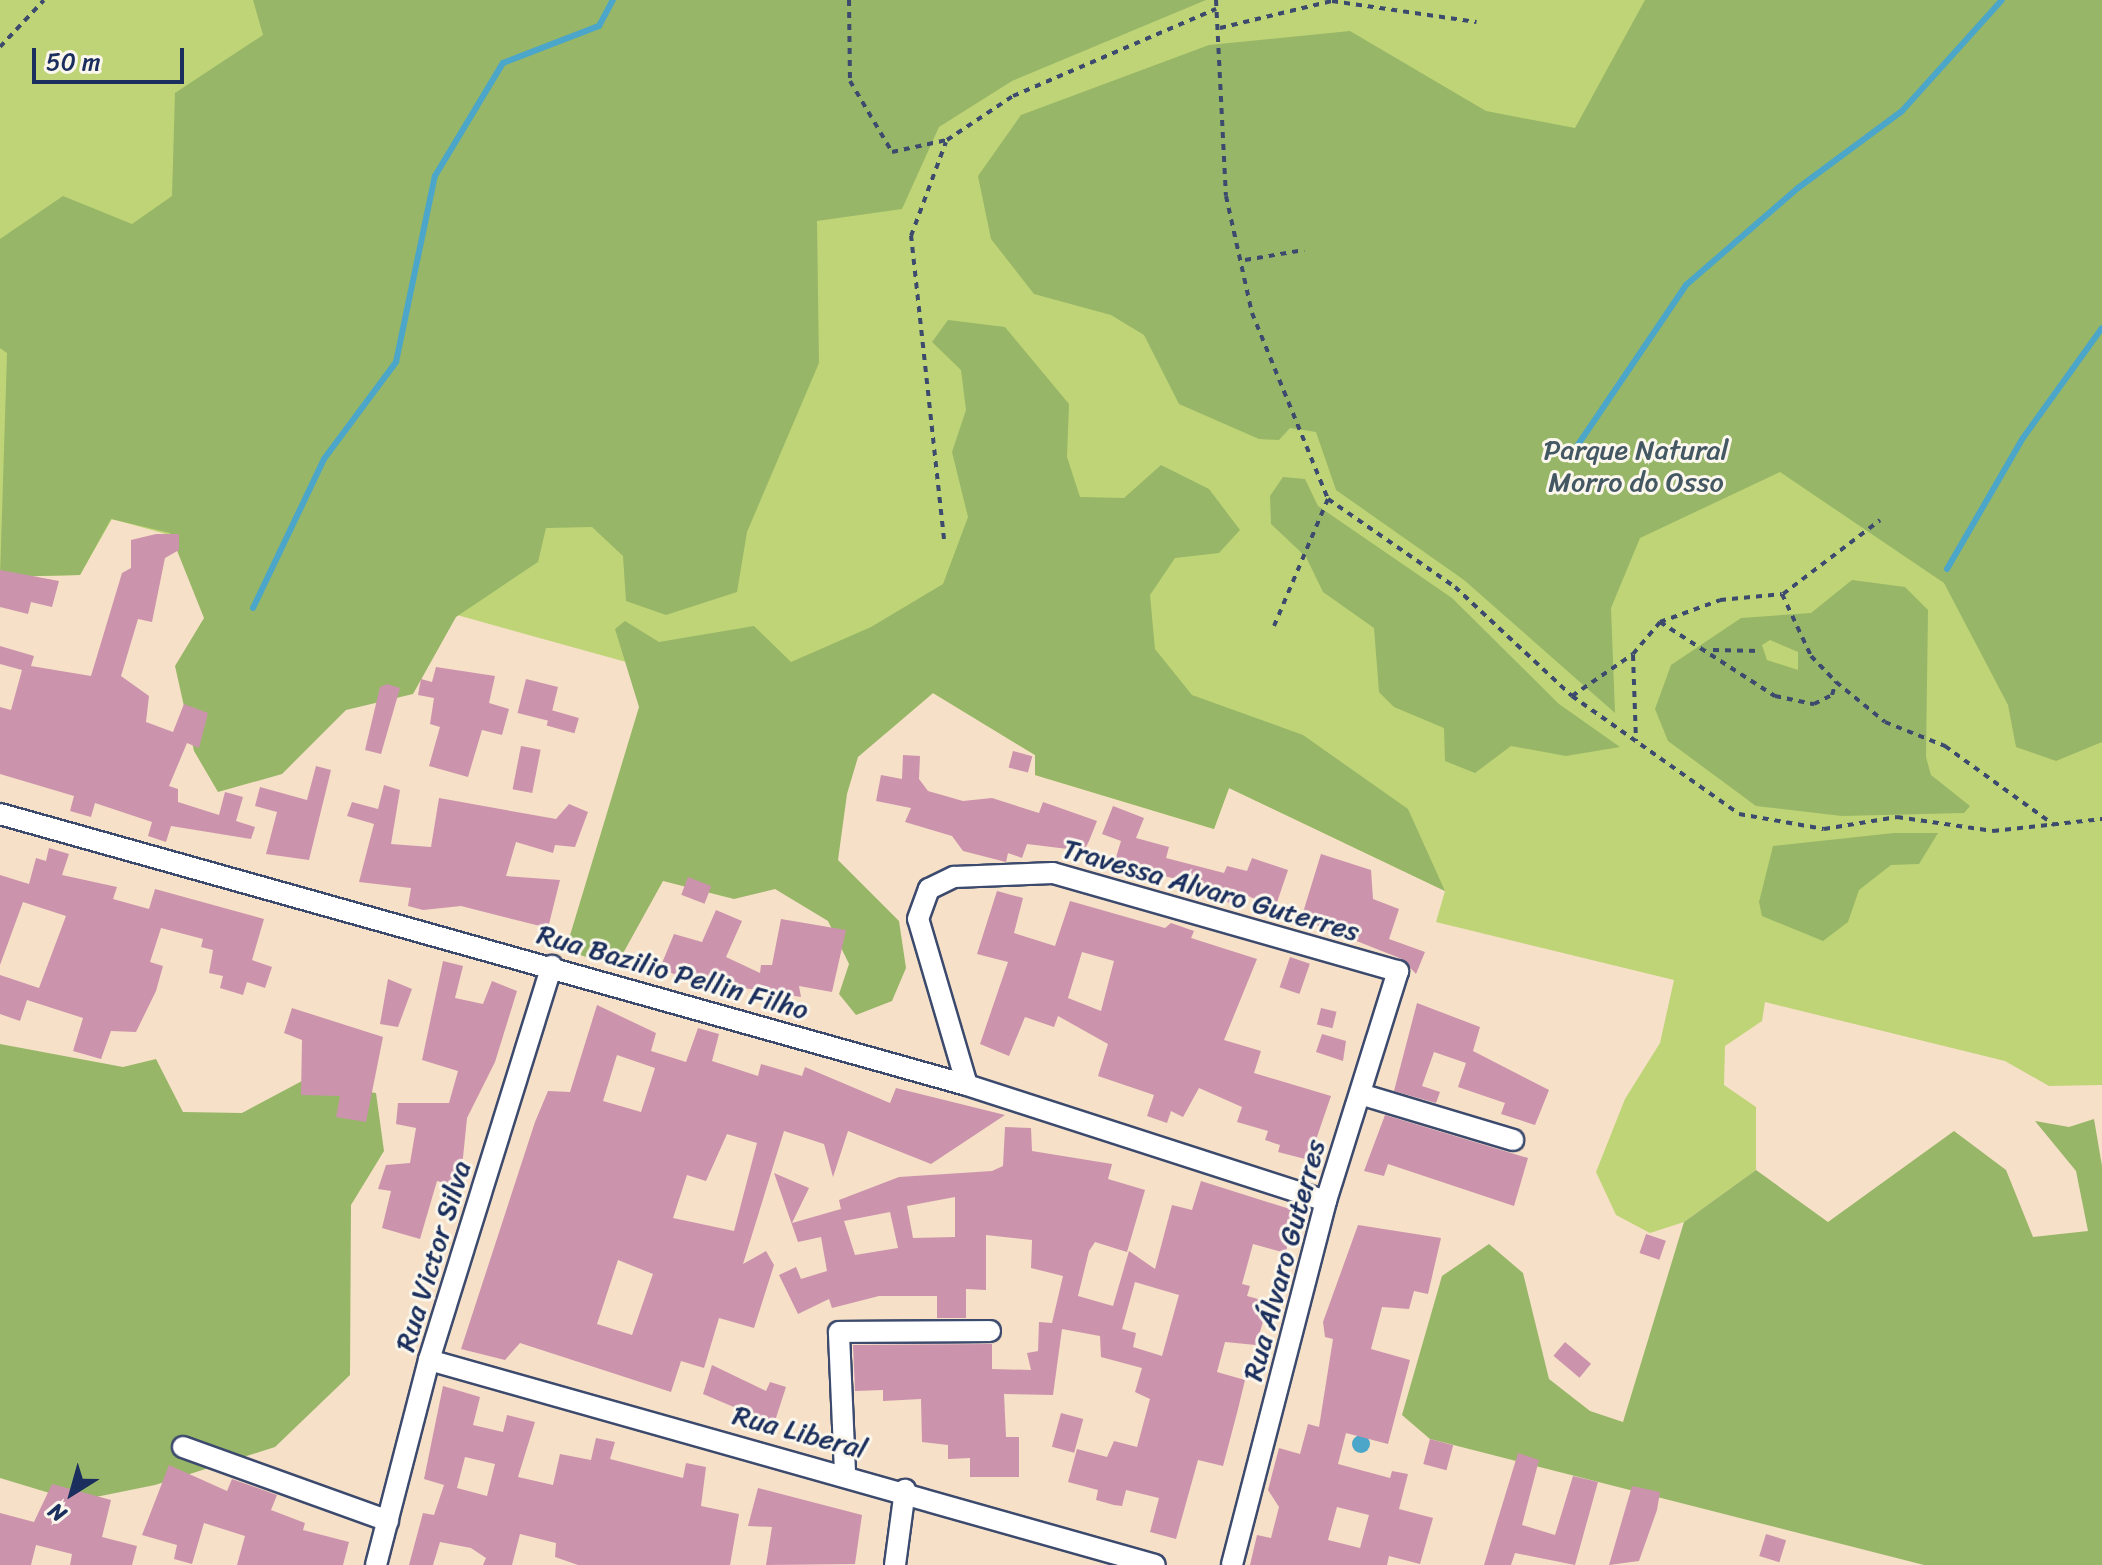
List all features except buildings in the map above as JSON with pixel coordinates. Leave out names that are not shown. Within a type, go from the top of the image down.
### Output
[{"type":"street","name":"Rua Bazilio Pellin Filho","points":[[0,814],[552,966],[967,1085],[1326,1201]]},
{"type":"street","name":"Travessa Alvaro Guterres","points":[[967,1085],[918,919],[924,895],[954,877],[1053,873],[1398,971]]},
{"type":"street","name":"Rua Victor Silva","points":[[376,1565],[429,1360],[552,966]]},
{"type":"street","name":"Rua Álvaro Guterres","points":[[1232,1565],[1326,1201],[1398,971]]},
{"type":"street","points":[[1360,1094],[1513,1140]]},
{"type":"street","points":[[845,1472],[839,1332],[990,1331]]},
{"type":"street","name":"Rua Liberal","points":[[429,1360],[845,1472],[1155,1565]]},
{"type":"street","points":[[183,1447],[388,1521]]},
{"type":"street","points":[[895,1565],[905,1490]]},
{"type":"path","points":[[0,47],[44,0]]},
{"type":"path","points":[[849,0],[850,81],[892,152],[947,140],[1013,96],[1216,9]]},
{"type":"path","points":[[1216,0],[1220,28],[1226,196],[1245,260],[1252,313],[1328,499],[1455,587],[1572,696],[1739,814],[1824,829],[1897,817],[1993,831],[2102,819]]},
{"type":"path","points":[[1220,28],[1332,1],[1476,22]]},
{"type":"path","points":[[944,539],[911,236],[947,140]]},
{"type":"path","points":[[1245,260],[1304,250]]},
{"type":"path","points":[[1274,626],[1328,499]]},
{"type":"path","points":[[1572,696],[1633,654],[1660,622],[1720,600],[1782,594],[1880,520]]},
{"type":"path","points":[[1782,594],[1811,656],[1836,682],[1885,722],[1945,746],[2056,826]]},
{"type":"path","points":[[1660,622],[1713,650],[1775,696],[1814,704],[1832,695],[1836,682]]},
{"type":"path","points":[[1713,650],[1760,651]]},
{"type":"path","points":[[1633,654],[1636,741]]},
{"type":"green space","name":"Parque Natural Morro do Osso","points":[[0,0],[2102,0],[2102,1085],[2049,1086],[2005,1061],[1765,1002],[1762,1021],[1725,1046],[1724,1085],[1756,1107],[1756,1170],[1684,1222],[1650,1233],[1616,1215],[1596,1172],[1625,1099],[1660,1043],[1674,980],[1436,922],[1445,891],[1229,788],[1214,829],[1035,775],[1035,755],[933,693],[885,734],[112,519],[80,575],[0,577]]},
{"type":"green space","points":[[253,0],[1206,0],[1012,81],[939,127],[902,209],[817,221],[819,363],[747,532],[737,592],[666,615],[626,601],[623,556],[592,527],[546,528],[538,562],[456,617],[413,694],[346,710],[282,774],[218,792],[194,751],[175,666],[204,618],[170,533],[111,519],[80,575],[0,577],[7,353],[0,348],[0,239],[63,196],[132,224],[172,196],[175,93],[263,35]]},
{"type":"green space","points":[[1645,0],[2102,0],[2102,742],[2056,761],[2016,747],[2008,705],[1944,583],[1780,472],[1640,538],[1611,608],[1615,713],[1464,580],[1336,490],[1316,432],[1290,428],[1279,440],[1259,439],[1179,404],[1144,335],[1111,315],[1034,294],[991,239],[978,176],[1021,115],[1209,45],[1350,31],[1486,111],[1575,128]]},
{"type":"green space","points":[[948,320],[1005,327],[1069,404],[1067,457],[1080,497],[1124,498],[1161,465],[1209,489],[1240,530],[1219,553],[1175,558],[1150,595],[1155,649],[1192,695],[1303,735],[1408,809],[1445,891],[1229,788],[1214,829],[1035,775],[1035,755],[933,693],[858,757],[847,794],[838,860],[899,921],[906,968],[892,1001],[856,1015],[839,994],[849,964],[828,921],[775,889],[734,899],[663,881],[616,966],[580,955],[568,942],[639,707],[615,629],[625,621],[659,642],[754,626],[791,662],[871,627],[943,584],[968,517],[952,452],[966,410],[961,370],[932,342]]},
{"type":"green space","points":[[1283,477],[1305,479],[1318,506],[1452,598],[1559,704],[1620,747],[1566,756],[1511,746],[1475,773],[1445,761],[1444,728],[1394,707],[1379,692],[1374,628],[1323,592],[1306,557],[1271,524],[1270,496]]},
{"type":"green space","points":[[1852,580],[1905,587],[1928,610],[1926,757],[1931,775],[1970,806],[1964,813],[1842,816],[1756,806],[1668,741],[1655,709],[1671,665],[1741,618],[1811,613]],"holes":[[[1770,640],[1798,652],[1798,670],[1767,660],[1762,645]]]},
{"type":"green space","points":[[1894,833],[1938,833],[1919,864],[1891,865],[1859,890],[1848,922],[1823,941],[1762,916],[1759,902],[1773,846]]},
{"type":"green space","points":[[0,1044],[123,1067],[156,1059],[183,1112],[242,1113],[302,1081],[376,1093],[384,1151],[351,1205],[350,1375],[275,1447],[155,1485],[76,1501],[0,1478]]},
{"type":"green space","points":[[2094,1119],[2102,1166],[2102,1565],[1924,1565],[1430,1439],[1402,1415],[1442,1276],[1489,1244],[1523,1273],[1549,1379],[1590,1411],[1623,1422],[1684,1222],[1756,1170],[1828,1222],[1954,1131],[2006,1170],[2033,1237],[2088,1231],[2076,1171],[2035,1121],[2069,1127]]},
{"type":"water","points":[[1357,1435],[1365,1435],[1370,1444],[1368,1451],[1357,1453],[1352,1448],[1352,1440]]},
{"type":"waterway","points":[[253,608],[324,459],[396,362],[435,176],[503,63],[599,26],[613,0]]},
{"type":"waterway","points":[[1571,455],[1686,285],[1798,188],[1902,111],[2002,0]]},
{"type":"waterway","points":[[1947,569],[2023,438],[2102,328]]}]
